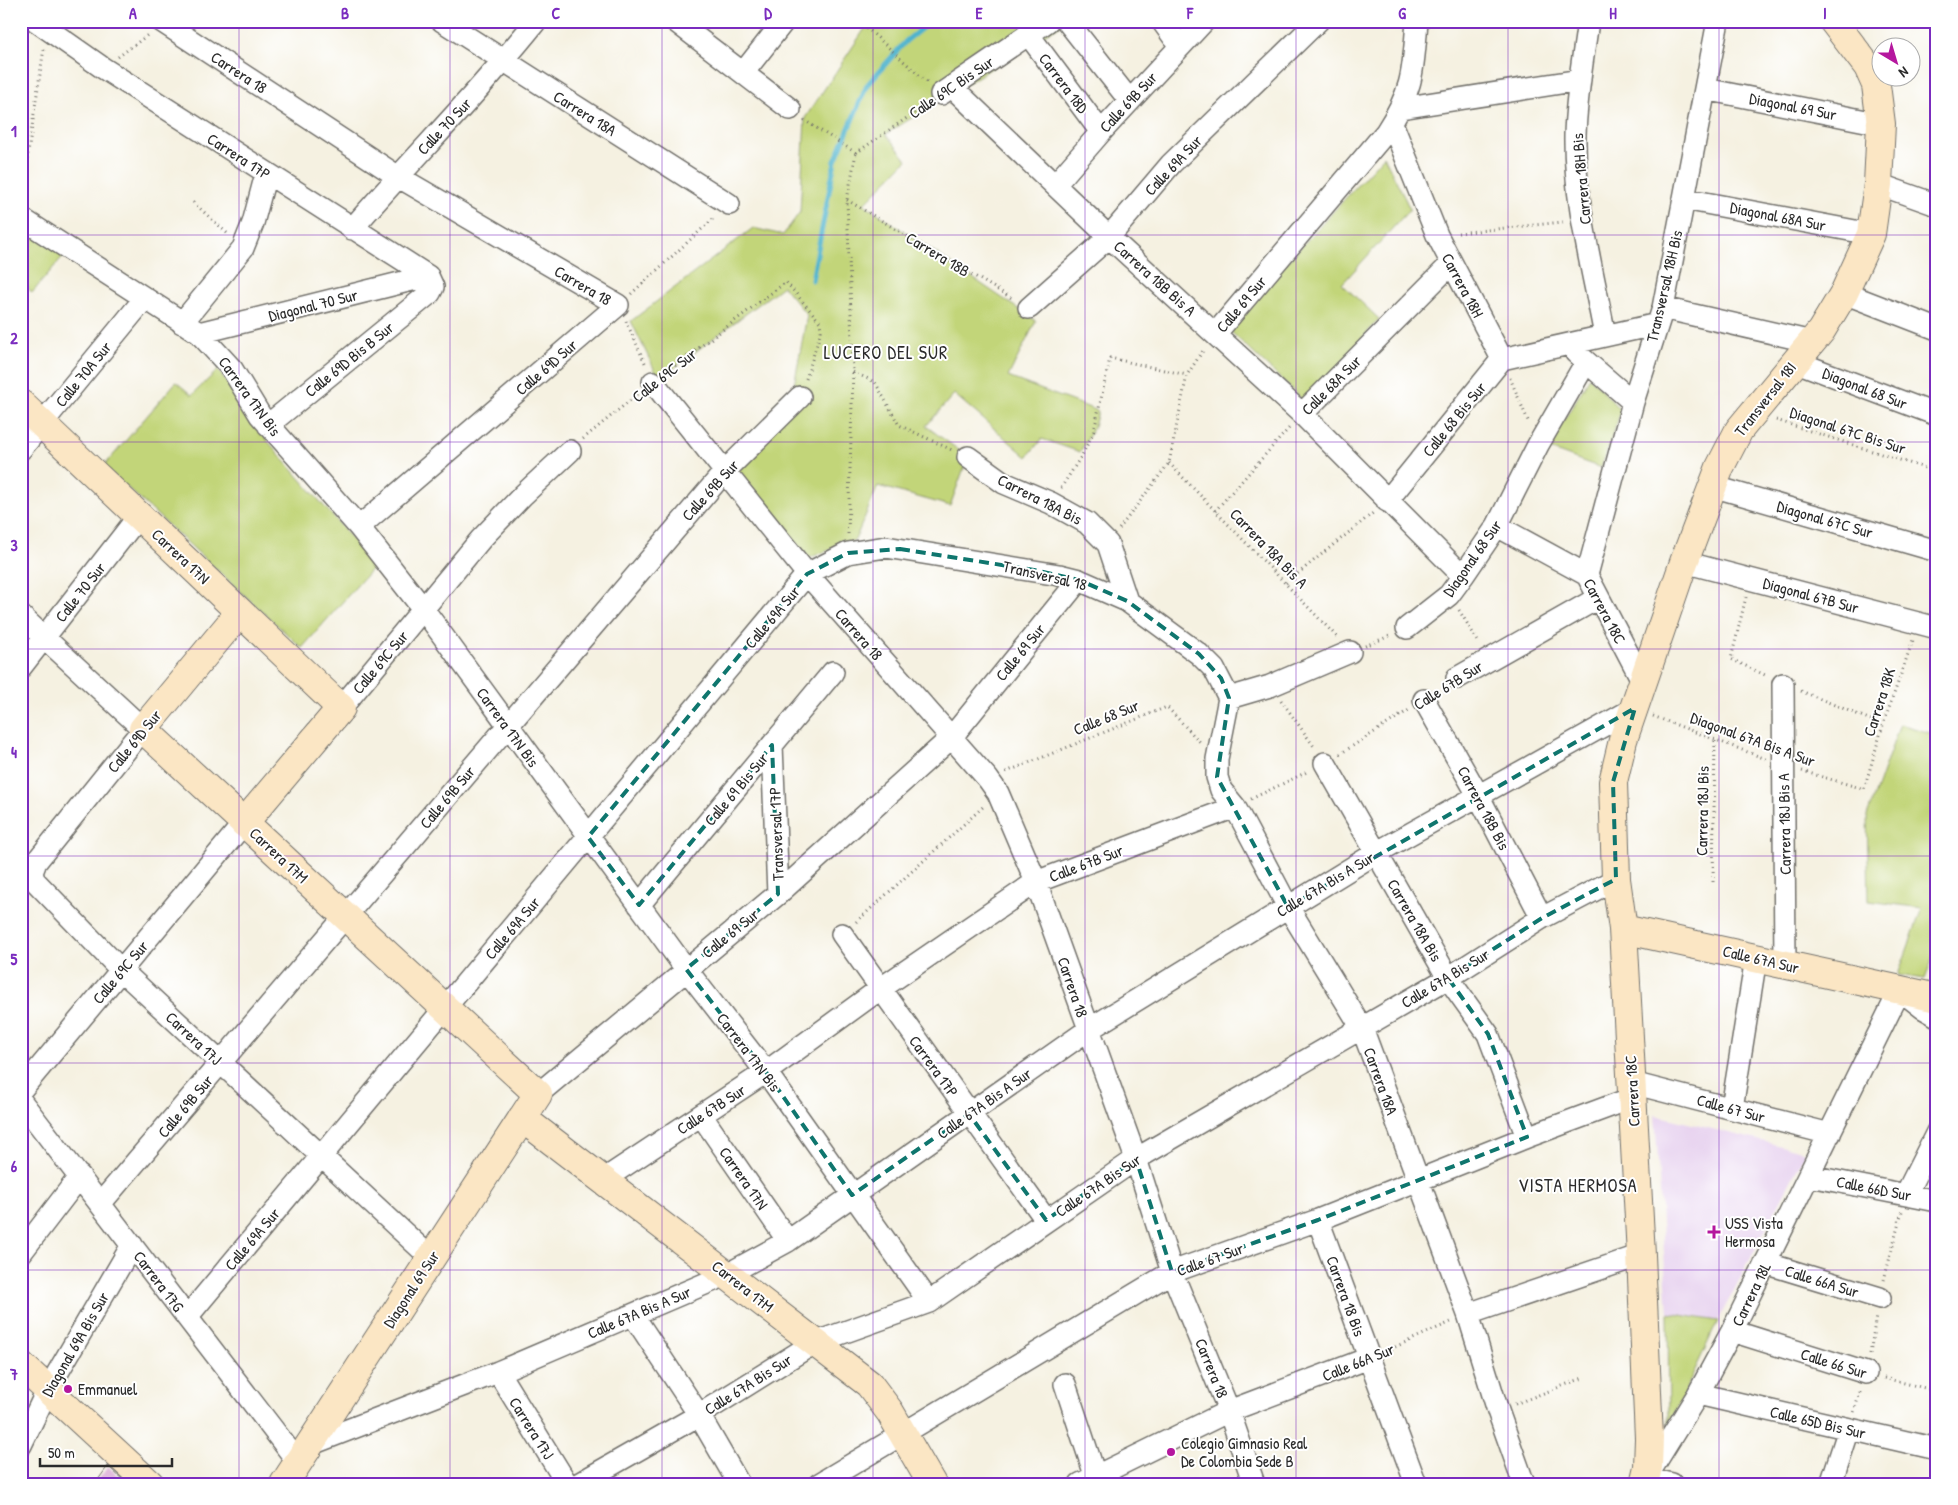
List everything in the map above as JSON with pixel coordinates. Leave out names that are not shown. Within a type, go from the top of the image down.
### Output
[{"type":"street","name":"Carrera 18A","points":[[442,21],[729,204]]},
{"type":"street","name":"Calle 70 Sur","points":[[352,229],[397,176],[504,62],[536,21]]},
{"type":"street","points":[[674,21],[790,109]]},
{"type":"street","points":[[743,73],[784,21]]},
{"type":"street","name":"Calle 69C Bis Sur","points":[[946,90],[1048,21]]},
{"type":"street","points":[[1067,21],[1130,101]]},
{"type":"street","points":[[1162,21],[1180,46]]},
{"type":"street","name":"Calle 69B Sur","points":[[1055,185],[1101,132],[1204,21]]},
{"type":"street","name":"Calle 69A Sur","points":[[1029,308],[1109,237],[1171,164],[1318,21]]},
{"type":"street","points":[[1396,115],[1413,74],[1417,21]]},
{"type":"street","name":"Carrera 18H Bis","points":[[1588,21],[1575,136],[1577,173],[1583,220],[1605,336]]},
{"type":"street","name":"Transversal 18H Bis","points":[[1587,575],[1633,402],[1660,316],[1718,21]]},
{"type":"street","name":"Transversal 18I","points":[[1639,696],[1684,562],[1712,486],[1729,448],[1752,412],[1803,351],[1844,293],[1871,234],[1878,184],[1879,100],[1873,76],[1855,48],[1833,21]]},
{"type":"street","name":"Carrera 18","points":[[164,22],[397,176],[618,305]]},
{"type":"street","name":"Carrera 17P","points":[[42,25],[103,68],[352,229],[429,284]]},
{"type":"street","name":"Carrera 18D","points":[[1028,34],[1101,132]]},
{"type":"street","points":[[1396,115],[1580,80]]},
{"type":"street","name":"Diagonal 69 Sur","points":[[1705,89],[1880,124]]},
{"type":"street","name":"Carrera 18B Bis A","points":[[946,90],[1055,185],[1109,237],[1216,332],[1302,414],[1387,502],[1463,576]]},
{"type":"street","name":"Carrera 18H","points":[[1396,115],[1437,235],[1502,359]]},
{"type":"street","name":"Calle 69 Sur","points":[[1216,332],[1396,115]]},
{"type":"street","points":[[191,328],[243,248],[253,223],[266,174]]},
{"type":"street","points":[[1878,184],[1935,199]]},
{"type":"street","name":"Diagonal 68A Sur","points":[[1684,199],[1871,234]]},
{"type":"street","name":"Carrera 17N Bis","points":[[21,218],[191,328],[232,369],[268,425],[360,527],[424,610],[588,837],[686,969],[766,1072],[929,1302]]},
{"type":"street","name":"Calle 68A Sur","points":[[1302,414],[1451,264]]},
{"type":"street","name":"Diagonal 70 Sur","points":[[191,328],[429,284]]},
{"type":"street","name":"Calle 69D Bis B Sur","points":[[268,425],[429,284]]},
{"type":"street","points":[[1844,293],[1937,330]]},
{"type":"street","name":"Calle 70A Sur","points":[[21,449],[145,298]]},
{"type":"street","name":"Calle 69D Sur","points":[[360,527],[618,305]]},
{"type":"street","points":[[1502,359],[1605,336],[1660,316]]},
{"type":"street","name":"Diagonal 68 Sur","points":[[1660,316],[1803,351],[1937,415]]},
{"type":"street","points":[[1566,345],[1633,402]]},
{"type":"street","name":"Calle 68 Bis Sur","points":[[1387,502],[1502,359]]},
{"type":"street","name":"Diagonal 68 Sur","points":[[1407,628],[1449,595],[1497,526],[1538,446],[1586,362]]},
{"type":"street","name":"Carrera 18","points":[[653,382],[726,470],[807,574],[993,786],[1036,882],[1136,1159],[1172,1272],[1229,1411],[1254,1484]]},
{"type":"street","name":"Calle 69B Sur","points":[[100,1204],[726,470],[800,397]]},
{"type":"street","name":"Carrera 17N","points":[[21,404],[138,517],[342,708]]},
{"type":"street","name":"Calle 69C Sur","points":[[21,1090],[501,517],[570,451]]},
{"type":"street","name":"Carrera 18A Bis","points":[[968,457],[1004,483],[1051,503],[1087,522],[1108,544],[1128,600]]},
{"type":"street","name":"Diagonal 67C Sur","points":[[1712,486],[1937,551]]},
{"type":"street","name":"Calle 70 Sur","points":[[21,667],[138,517]]},
{"type":"street","name":"Carrera 18C","points":[[1497,526],[1587,575],[1639,696],[1623,740],[1613,782],[1616,879],[1622,928],[1642,1255],[1649,1438],[1645,1481]]},
{"type":"street","name":"Transversal 18","points":[[848,552],[871,548],[900,549],[1034,570],[1079,580],[1128,600],[1199,654],[1221,678],[1229,698]]},
{"type":"street","name":"Calle 69A Sur","points":[[187,1317],[807,574],[848,552]]},
{"type":"street","name":"Diagonal 67B Sur","points":[[1684,562],[1928,626]]},
{"type":"street","name":"Calle 69 Sur","points":[[538,1094],[778,894],[951,738],[1079,580]]},
{"type":"street","name":"Calle 67B Sur","points":[[1457,678],[1598,598]]},
{"type":"street","name":"Calle 69D Sur","points":[[32,872],[36,862],[240,612]]},
{"type":"street","name":"Carrera 17M","points":[[21,616],[538,1094]]},
{"type":"street","points":[[1229,698],[1270,686],[1350,652]]},
{"type":"street","name":"Calle 69 Bis Sur","points":[[639,905],[833,672]]},
{"type":"street","name":"Carrera 18J Bis A","points":[[1783,684],[1785,965]]},
{"type":"street","name":"Calle 67A Bis A Sur","points":[[297,1463],[498,1372],[728,1274],[788,1241],[1088,1030],[1376,853],[1478,795],[1639,696]]},
{"type":"street","name":"Carrera 18A","points":[[1229,698],[1217,759],[1217,777],[1221,790],[1235,807],[1288,907],[1362,1028],[1468,1314],[1498,1411],[1524,1484]]},
{"type":"street","name":"Carrera 18B Bis","points":[[1424,700],[1478,795],[1542,918]]},
{"type":"street","name":"Transversal 17P","points":[[772,745],[778,894]]},
{"type":"street","name":"Carrera 18A Bis","points":[[1326,763],[1448,978],[1488,1034],[1527,1137]]},
{"type":"street","name":"Calle 67B Sur","points":[[603,1180],[766,1072],[880,989],[1036,882],[1235,807]]},
{"type":"street","name":"Carrera 17J","points":[[32,872],[34,880],[121,970],[431,1258]]},
{"type":"street","name":"Calle 67A Bis Sur","points":[[578,1484],[699,1415],[814,1343],[929,1302],[1136,1159],[1448,978],[1542,918],[1616,879]]},
{"type":"street","name":"Calle 67A Sur","points":[[1622,928],[1937,998]]},
{"type":"street","name":"Carrera 17P","points":[[842,934],[1046,1220]]},
{"type":"street","points":[[1732,1108],[1756,958]]},
{"type":"street","name":"Calle 67A Sur","points":[[1900,990],[1923,1008],[1937,1016]]},
{"type":"street","name":"Carrera 18L","points":[[1645,1481],[1698,1394],[1732,1331],[1900,990]]},
{"type":"street","name":"Calle 67 Sur","points":[[819,1484],[1172,1272],[1318,1220],[1527,1137],[1632,1091],[1732,1108],[1830,1134]]},
{"type":"street","name":"Diagonal 69 Sur","points":[[297,1463],[538,1094]]},
{"type":"street","name":"Carrera 17G","points":[[21,1101],[297,1463]]},
{"type":"street","name":"Carrera 17N","points":[[701,1115],[788,1241]]},
{"type":"street","name":"Carrera 17M","points":[[522,1118],[728,1274],[814,1343],[869,1384],[880,1397],[932,1484]]},
{"type":"street","points":[[1906,1194],[1937,1132]]},
{"type":"street","points":[[21,1253],[80,1176]]},
{"type":"street","name":"Calle 66D Sur","points":[[1810,1176],[1937,1201]]},
{"type":"street","name":"Carrera 18 Bis","points":[[1318,1220],[1416,1484]]},
{"type":"street","name":"Diagonal 69A Bis Sur","points":[[21,1445],[47,1390],[132,1246]]},
{"type":"street","points":[[1468,1314],[1642,1255]]},
{"type":"street","name":"Calle 66A Sur","points":[[1765,1263],[1880,1298]]},
{"type":"street","points":[[633,1315],[699,1415],[739,1484]]},
{"type":"street","name":"Calle 66 Sur","points":[[1732,1331],[1866,1373]]},
{"type":"street","name":"Calle 66A Sur","points":[[1091,1481],[1229,1411],[1369,1358]]},
{"type":"street","points":[[21,1365],[150,1484]]},
{"type":"street","name":"Carrera 17J","points":[[498,1372],[567,1484]]},
{"type":"street","points":[[1064,1384],[1091,1481]]},
{"type":"street","name":"Calle 65D Bis Sur","points":[[1698,1394],[1937,1449]]},
{"type":"street","points":[[1831,1484],[1849,1429]]},
{"type":"street","points":[[1645,1481],[1672,1484]]},
{"type":"path","points":[[860,21],[903,62],[946,90]]},
{"type":"path","points":[[103,68],[164,22]]},
{"type":"path","points":[[21,199],[42,25]]},
{"type":"path","name":"Calle 69C Bis Sur","points":[[854,152],[946,90]]},
{"type":"path","points":[[790,109],[854,152],[847,200],[853,372],[848,552]]},
{"type":"path","name":"Carrera 18B","points":[[847,200],[1029,308]]},
{"type":"path","points":[[193,202],[243,248]]},
{"type":"path","points":[[618,305],[729,204]]},
{"type":"path","points":[[1437,235],[1583,220]]},
{"type":"path","name":"Calle 69C Sur","points":[[570,451],[653,382],[786,282],[820,322],[820,331],[800,397]]},
{"type":"path","name":"Carrera 18","points":[[618,305],[653,382]]},
{"type":"path","name":"Calle 69 Sur","points":[[1108,544],[1169,463],[1186,375],[1216,332]]},
{"type":"path","points":[[1051,503],[1082,455],[1094,431],[1110,358],[1186,375]]},
{"type":"path","points":[[1502,359],[1538,446]]},
{"type":"path","points":[[853,372],[875,382],[899,425],[968,457]]},
{"type":"path","name":"Diagonal 67C Bis Sur","points":[[1752,412],[1937,472]]},
{"type":"path","name":"Calle 68A Sur","points":[[1215,511],[1302,414]]},
{"type":"path","name":"Carrera 18A Bis A","points":[[1169,463],[1286,582],[1350,652]]},
{"type":"path","points":[[1286,582],[1387,502]]},
{"type":"path","points":[[1750,579],[1731,659],[1783,684],[1883,725]]},
{"type":"path","points":[[1449,595],[1489,659]]},
{"type":"path","name":"Carrera 18K","points":[[1864,790],[1883,725],[1928,626]]},
{"type":"path","points":[[1350,652],[1407,628]]},
{"type":"path","points":[[1270,686],[1326,763]]},
{"type":"path","name":"Diagonal 67A Bis A Sur","points":[[1639,696],[1715,740],[1783,766],[1864,790]]},
{"type":"path","name":"Calle 67B Sur","points":[[1235,807],[1326,763],[1424,700]]},
{"type":"path","name":"Calle 68 Sur","points":[[842,934],[993,786],[1167,706],[1217,759]]},
{"type":"path","name":"Carrera 18J Bis","points":[[1713,882],[1715,740]]},
{"type":"path","name":"Calle 66A Sur","points":[[1369,1358],[1468,1314]]},
{"type":"path","points":[[1849,1429],[1866,1373]]},
{"type":"path","name":"Calle 66 Sur","points":[[1866,1373],[1937,1391]]},
{"type":"path","points":[[1498,1411],[1583,1378]]},
{"type":"highlighted area","points":[[900,549],[1034,570],[1079,580],[1127,601],[1199,654],[1221,678],[1229,698],[1217,777],[1288,907],[1635,708],[1613,782],[1616,879],[1542,918],[1448,978],[1488,1034],[1527,1137],[1318,1220],[1172,1272],[1136,1159],[1046,1220],[969,1114],[852,1195],[766,1072],[686,969],[778,894],[772,745],[639,905],[588,837],[807,574],[848,553]]},
{"type":"shaded area","name":"USS Vista Hermosa","points":[[1655,1115],[1806,1152],[1718,1321],[1668,1313]]},
{"type":"green space","points":[[870,21],[1064,23],[886,134],[907,160],[864,204],[1036,321],[1008,377],[1098,411],[1094,427],[1080,452],[1042,439],[1027,457],[954,394],[926,426],[968,457],[950,506],[878,486],[855,540],[809,558],[731,464],[793,391],[807,315],[783,286],[659,379],[631,321],[753,228],[783,235],[800,212],[805,118]]},
{"type":"green space","points":[[1384,156],[1410,209],[1342,284],[1379,319],[1306,403],[1227,328]]},
{"type":"green space","points":[[21,228],[64,255],[32,293],[21,279]]},
{"type":"green space","points":[[218,370],[266,439],[375,565],[302,648],[104,466],[176,382],[192,395]]},
{"type":"green space","points":[[1590,377],[1621,411],[1601,468],[1547,448]]},
{"type":"green space","points":[[1900,724],[1937,735],[1937,948],[1925,979],[1898,975],[1922,908],[1869,901],[1867,816]]},
{"type":"green space","points":[[1668,1313],[1718,1321],[1669,1425]]},
{"type":"building","points":[[108,1466],[127,1484],[95,1484]]},
{"type":"waterway","points":[[812,280],[835,161],[867,85],[906,41],[931,21]]},
{"type":"place","name":"USS Vista Hermosa","points":[[1714,1232]]},
{"type":"place","name":"Emmanuel","points":[[68,1389]]},
{"type":"place","name":"Colegio Gimnasio Real De Colombia Sede B","points":[[1171,1452]]},
{"type":"district","name":"LUCERO DEL SUR","points":[[886,353]]},
{"type":"district","name":"VISTA HERMOSA","points":[[1578,1186]]}]
